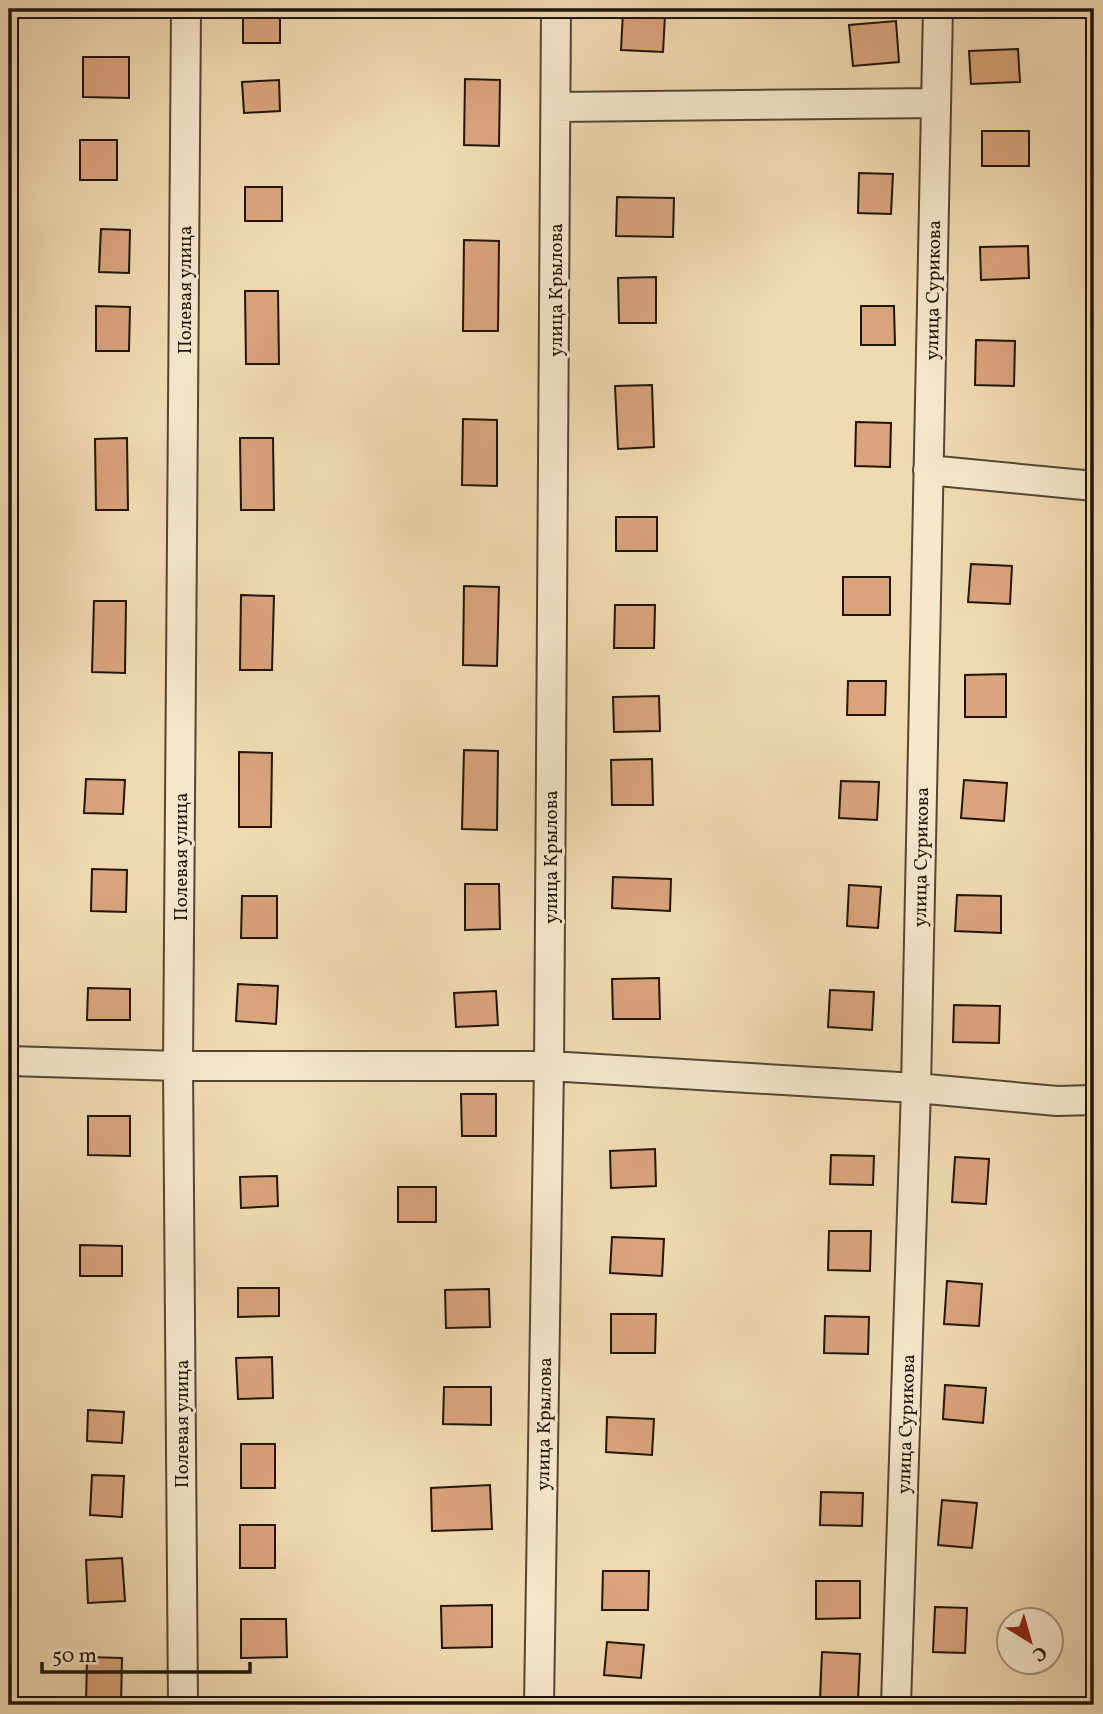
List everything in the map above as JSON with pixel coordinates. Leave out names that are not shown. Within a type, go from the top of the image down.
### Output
[{"type":"street","name":"Полевая улица","points":[[183,1705],[178,1066],[186,9]]},
{"type":"street","name":"улица Крылова","points":[[539,1705],[549,1066],[556,9]]},
{"type":"street","name":"улица Сурикова","points":[[896,1705],[916,1088],[937,9]]},
{"type":"street","points":[[556,107],[936,103]]},
{"type":"street","points":[[928,470],[1094,486]]},
{"type":"street","points":[[9,1061],[178,1066],[549,1066],[916,1088],[1057,1101],[1094,1100]]},
{"type":"building","points":[[95,9],[131,9],[131,17],[95,18]]},
{"type":"building","points":[[243,9],[280,9],[280,43],[243,43]]},
{"type":"building","points":[[623,12],[665,15],[663,52],[621,50]]},
{"type":"building","points":[[896,21],[899,62],[853,66],[849,25]]},
{"type":"building","points":[[1018,49],[1020,82],[971,84],[969,51]]},
{"type":"building","points":[[83,57],[129,57],[129,98],[83,97]]},
{"type":"building","points":[[465,79],[500,80],[499,146],[464,145]]},
{"type":"building","points":[[279,80],[280,111],[244,113],[242,82]]},
{"type":"building","points":[[982,131],[1029,131],[1029,166],[982,166]]},
{"type":"building","points":[[80,140],[117,140],[117,180],[80,180]]},
{"type":"building","points":[[859,173],[893,174],[891,214],[858,213]]},
{"type":"building","points":[[245,187],[282,187],[282,221],[245,221]]},
{"type":"building","points":[[617,197],[674,198],[673,237],[616,236]]},
{"type":"building","points":[[101,229],[130,230],[129,273],[99,272]]},
{"type":"building","points":[[464,240],[499,241],[498,331],[463,331]]},
{"type":"building","points":[[1028,246],[1029,278],[981,280],[980,247]]},
{"type":"building","points":[[656,277],[656,323],[619,323],[618,278]]},
{"type":"building","points":[[245,291],[278,291],[279,364],[246,364]]},
{"type":"building","points":[[96,306],[130,307],[129,351],[96,351]]},
{"type":"building","points":[[861,306],[894,306],[895,345],[861,345]]},
{"type":"building","points":[[976,340],[1015,341],[1014,386],[975,385]]},
{"type":"building","points":[[652,385],[654,447],[618,449],[615,386]]},
{"type":"building","points":[[463,419],[497,420],[497,486],[462,485]]},
{"type":"building","points":[[856,422],[891,423],[890,467],[855,466]]},
{"type":"building","points":[[127,438],[128,510],[96,510],[95,439]]},
{"type":"building","points":[[240,438],[273,438],[274,510],[241,510]]},
{"type":"building","points":[[616,517],[657,517],[657,551],[616,551]]},
{"type":"building","points":[[971,564],[1012,566],[1010,604],[968,602]]},
{"type":"building","points":[[843,577],[890,577],[890,615],[843,615]]},
{"type":"building","points":[[464,586],[499,587],[497,666],[463,665]]},
{"type":"building","points":[[241,595],[274,596],[272,670],[240,670]]},
{"type":"building","points":[[94,601],[126,601],[125,673],[92,672]]},
{"type":"building","points":[[615,605],[655,605],[654,648],[614,648]]},
{"type":"building","points":[[1006,674],[1006,717],[965,717],[965,675]]},
{"type":"building","points":[[848,681],[886,681],[885,715],[847,715]]},
{"type":"building","points":[[659,696],[660,731],[614,732],[613,697]]},
{"type":"building","points":[[464,750],[498,751],[497,830],[462,829]]},
{"type":"building","points":[[239,752],[272,753],[271,827],[239,827]]},
{"type":"building","points":[[652,759],[653,805],[612,805],[611,760]]},
{"type":"building","points":[[86,779],[125,780],[123,814],[84,813]]},
{"type":"building","points":[[964,780],[1007,783],[1004,821],[961,818]]},
{"type":"building","points":[[841,781],[879,782],[877,820],[839,818]]},
{"type":"building","points":[[92,869],[127,870],[126,912],[91,911]]},
{"type":"building","points":[[613,877],[671,879],[670,911],[612,908]]},
{"type":"building","points":[[465,884],[499,884],[500,929],[465,930]]},
{"type":"building","points":[[849,885],[881,887],[878,928],[847,926]]},
{"type":"building","points":[[957,895],[1001,896],[1001,933],[955,931]]},
{"type":"building","points":[[242,896],[277,896],[277,938],[241,938]]},
{"type":"building","points":[[659,978],[660,1019],[613,1019],[612,979]]},
{"type":"building","points":[[238,984],[278,986],[276,1024],[236,1021]]},
{"type":"building","points":[[88,988],[130,989],[130,1020],[87,1020]]},
{"type":"building","points":[[830,990],[874,992],[872,1030],[828,1027]]},
{"type":"building","points":[[496,991],[498,1025],[456,1027],[454,993]]},
{"type":"building","points":[[954,1005],[1000,1006],[999,1043],[953,1042]]},
{"type":"building","points":[[461,1094],[496,1094],[496,1136],[462,1136]]},
{"type":"building","points":[[88,1116],[130,1116],[130,1156],[88,1155]]},
{"type":"building","points":[[655,1149],[656,1186],[611,1188],[610,1151]]},
{"type":"building","points":[[831,1155],[874,1156],[873,1185],[830,1184]]},
{"type":"building","points":[[955,1157],[989,1159],[986,1204],[952,1202]]},
{"type":"building","points":[[277,1176],[278,1206],[241,1208],[240,1177]]},
{"type":"building","points":[[398,1187],[436,1187],[436,1222],[398,1222]]},
{"type":"building","points":[[829,1231],[871,1231],[870,1271],[828,1270]]},
{"type":"building","points":[[612,1237],[664,1239],[662,1276],[610,1273]]},
{"type":"building","points":[[80,1245],[122,1246],[122,1276],[80,1276]]},
{"type":"building","points":[[947,1281],[982,1284],[979,1326],[944,1324]]},
{"type":"building","points":[[238,1288],[279,1288],[279,1316],[238,1317]]},
{"type":"building","points":[[489,1289],[490,1327],[446,1328],[445,1290]]},
{"type":"building","points":[[611,1314],[656,1314],[655,1353],[611,1353]]},
{"type":"building","points":[[825,1316],[869,1317],[868,1354],[824,1353]]},
{"type":"building","points":[[272,1357],[273,1398],[238,1399],[236,1358]]},
{"type":"building","points":[[945,1385],[986,1388],[983,1423],[943,1419]]},
{"type":"building","points":[[444,1387],[491,1387],[491,1425],[443,1424]]},
{"type":"building","points":[[88,1410],[124,1412],[122,1443],[87,1441]]},
{"type":"building","points":[[607,1417],[654,1419],[652,1455],[606,1452]]},
{"type":"building","points":[[241,1444],[275,1444],[275,1488],[241,1488]]},
{"type":"building","points":[[92,1475],[124,1476],[122,1517],[90,1515]]},
{"type":"building","points":[[490,1485],[492,1529],[432,1531],[431,1488]]},
{"type":"building","points":[[821,1492],[863,1493],[862,1526],[820,1525]]},
{"type":"building","points":[[942,1500],[977,1503],[972,1548],[938,1545]]},
{"type":"building","points":[[240,1525],[275,1525],[275,1568],[240,1568]]},
{"type":"building","points":[[122,1558],[125,1601],[88,1603],[86,1560]]},
{"type":"building","points":[[603,1571],[649,1571],[648,1610],[602,1610]]},
{"type":"building","points":[[816,1581],[860,1581],[860,1618],[816,1619]]},
{"type":"building","points":[[492,1605],[492,1647],[442,1648],[441,1606]]},
{"type":"building","points":[[935,1607],[967,1608],[965,1653],[933,1652]]},
{"type":"building","points":[[241,1619],[286,1619],[287,1657],[241,1658]]},
{"type":"building","points":[[607,1642],[644,1645],[641,1678],[604,1675]]},
{"type":"building","points":[[822,1652],[860,1654],[858,1701],[820,1700]]},
{"type":"building","points":[[87,1657],[122,1658],[121,1704],[86,1704]]}]
